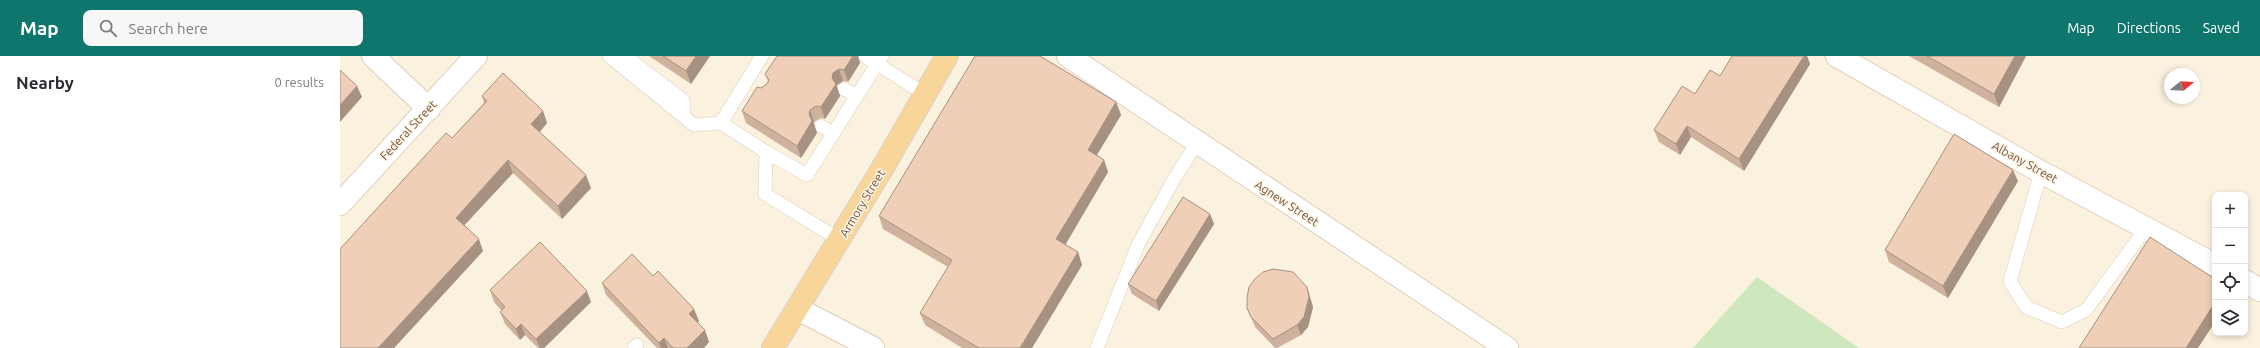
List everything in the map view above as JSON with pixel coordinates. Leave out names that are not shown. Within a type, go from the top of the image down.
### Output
[{"type":"main road","name":"Armory Street","points":[[773,348],[840,240],[947,56]]},
{"type":"street","points":[[373,56],[429,109]]},
{"type":"street","name":"Federal Street","points":[[340,204],[429,109],[476,56]]},
{"type":"street","name":"Agnew Street","points":[[1068,56],[1196,143],[1507,348]]},
{"type":"street","name":"Albany Street","points":[[1837,56],[2041,172],[2147,227],[2213,264]]},
{"type":"street","points":[[2248,283],[2260,290]]},
{"type":"street","points":[[798,309],[873,348]]},
{"type":"lane","points":[[609,56],[694,125],[721,123],[766,152],[807,175],[880,60]]},
{"type":"lane","points":[[624,56],[683,100],[684,116]]},
{"type":"lane","points":[[721,123],[762,56]]},
{"type":"lane","points":[[865,56],[880,60],[926,94]]},
{"type":"lane","points":[[746,80],[759,88]]},
{"type":"lane","points":[[844,89],[857,96]]},
{"type":"lane","points":[[821,126],[833,133]]},
{"type":"lane","points":[[1097,348],[1138,245],[1196,143]]},
{"type":"lane","points":[[766,152],[765,194],[840,240]]},
{"type":"lane","points":[[2041,172],[2010,281],[2026,307],[2062,322],[2086,310],[2147,227]]},
{"type":"green space","points":[[1757,277],[1859,348],[1693,348]]},
{"type":"building","points":[[663,56],[696,56],[686,71]]},
{"type":"building","points":[[777,56],[853,56],[844,70],[839,69],[833,73],[832,78],[836,84],[821,107],[816,106],[810,110],[809,114],[812,121],[797,146],[742,111],[757,87],[761,88],[767,84],[769,80],[765,74]]},
{"type":"building","points":[[975,56],[1040,56],[1116,102],[1088,150],[1104,160],[1056,239],[1078,252],[1020,348],[979,348],[920,313],[952,260],[879,216]]},
{"type":"building","points":[[1732,56],[1804,56],[1739,159],[1687,126],[1676,144],[1654,130],[1682,86],[1695,94],[1710,70],[1720,76]]},
{"type":"building","points":[[1927,56],[2015,56],[1994,94]]},
{"type":"building","points":[[340,70],[357,86],[340,105]]},
{"type":"building","points":[[503,73],[543,111],[531,124],[586,175],[558,206],[508,160],[456,218],[479,239],[378,348],[341,348],[340,249],[446,133],[452,138],[487,101],[482,96]]},
{"type":"building","points":[[1954,134],[2013,170],[1943,286],[1885,250]]},
{"type":"building","points":[[1183,197],[1210,214],[1156,301],[1128,284]]},
{"type":"building","points":[[2150,237],[2212,277],[2212,307],[2186,348],[2079,348]]},
{"type":"building","points":[[540,242],[587,291],[536,339],[521,324],[516,329],[500,312],[505,307],[490,290]]},
{"type":"building","points":[[632,254],[653,276],[658,271],[694,309],[689,314],[705,330],[687,348],[673,348],[664,338],[659,343],[602,283]]},
{"type":"building","points":[[1273,269],[1293,272],[1307,287],[1309,297],[1304,317],[1297,325],[1273,339],[1251,317],[1247,308],[1247,298],[1249,287],[1255,279],[1263,272]]}]
